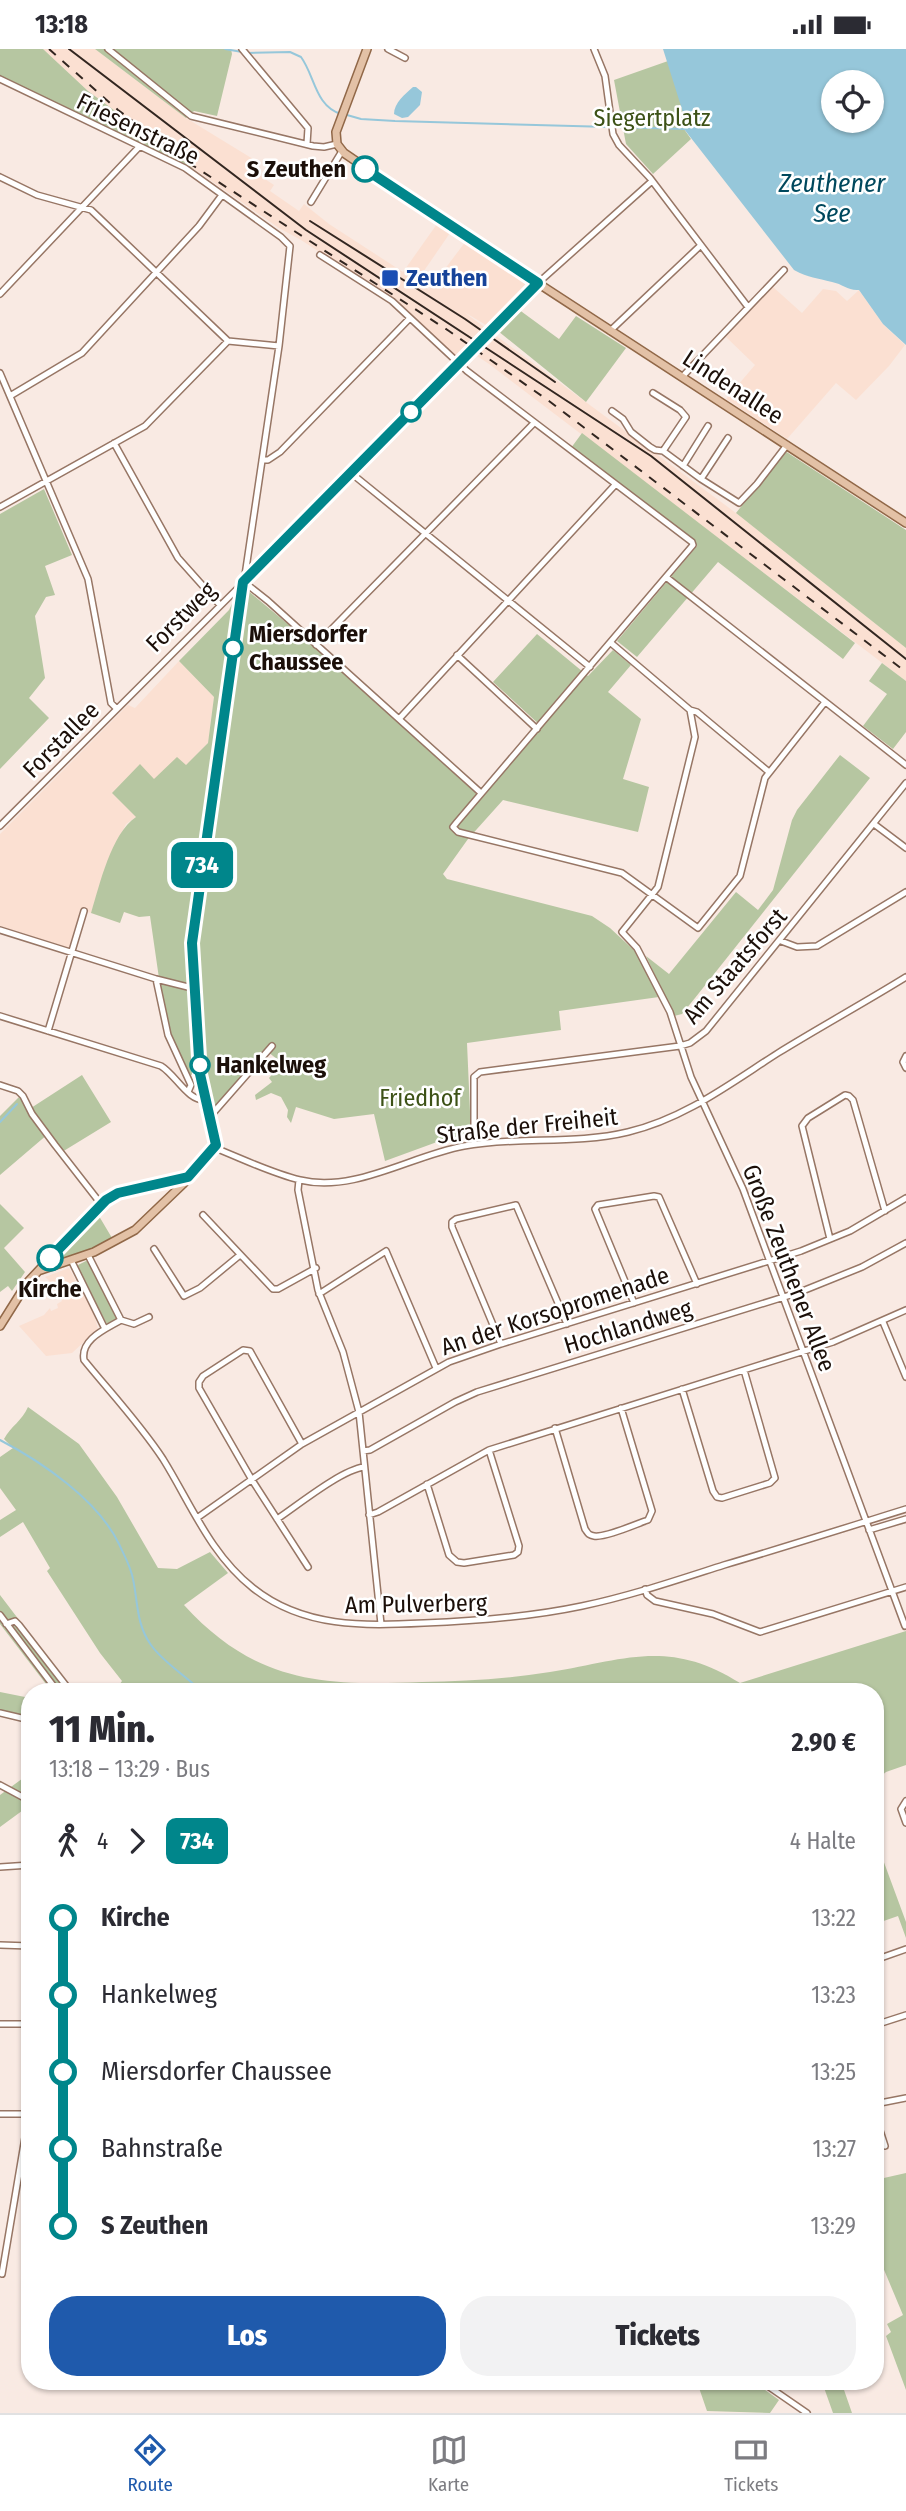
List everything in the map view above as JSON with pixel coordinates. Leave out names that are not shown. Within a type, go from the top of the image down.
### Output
[{"type":"main road","points":[[340,147],[336,132],[367,49]]},
{"type":"main road","name":"Lindenallee","points":[[340,147],[370,172],[906,523]]},
{"type":"main road","name":"Forstweg","points":[[243,582],[538,283]]},
{"type":"main road","points":[[41,1270],[88,1255],[135,1230],[215,1149],[216,1142],[200,1074],[193,928],[243,582]]},
{"type":"main road","points":[[0,1326],[24,1287],[101,1203],[118,1193],[188,1177]]},
{"type":"street","points":[[108,49],[191,116],[324,148],[340,147]]},
{"type":"street","points":[[242,49],[308,128],[307,144]]},
{"type":"street","points":[[388,49],[405,58]]},
{"type":"street","points":[[594,49],[605,76],[613,134],[619,145],[652,181],[748,307]]},
{"type":"street","name":"Friesenstraße","points":[[0,79],[185,168],[289,243],[279,346]]},
{"type":"street","points":[[311,202],[340,147]]},
{"type":"street","points":[[1,292],[139,148]]},
{"type":"street","points":[[0,177],[37,195],[91,210],[228,341],[279,346],[243,582],[268,601],[481,793]]},
{"type":"street","points":[[538,283],[652,181]]},
{"type":"street","points":[[10,396],[79,355],[199,226],[222,195]]},
{"type":"street","points":[[610,331],[701,245]]},
{"type":"street","points":[[320,255],[388,298],[458,363],[693,545],[453,827],[458,832],[622,873],[698,928],[740,876],[762,787],[769,772],[825,702]]},
{"type":"street","points":[[682,377],[784,270]]},
{"type":"street","points":[[262,460],[272,459],[279,453],[410,318]]},
{"type":"street","points":[[0,507],[145,426],[228,341]]},
{"type":"street","points":[[0,373],[88,579],[111,703],[117,709]]},
{"type":"street","points":[[653,393],[680,410],[686,417],[663,451]]},
{"type":"street","points":[[612,411],[623,419],[631,432],[655,450],[663,451],[739,503],[787,445]]},
{"type":"street","points":[[316,645],[534,423]]},
{"type":"street","points":[[682,466],[708,426]]},
{"type":"street","points":[[701,479],[728,438]]},
{"type":"street","points":[[114,443],[178,558],[220,604]]},
{"type":"street","points":[[351,472],[590,667]]},
{"type":"street","points":[[399,719],[615,485]]},
{"type":"street","points":[[666,577],[906,765]]},
{"type":"street","name":"Forstweg","points":[[117,709],[243,582]]},
{"type":"street","points":[[611,643],[769,772]]},
{"type":"street","points":[[457,655],[537,729]]},
{"type":"street","name":"Forstallee","points":[[0,826],[117,709]]},
{"type":"street","points":[[651,895],[658,887],[695,737],[690,710]]},
{"type":"street","name":"Am Staatsforst","points":[[474,1144],[474,1077],[480,1072],[680,1046],[690,1043],[709,1029],[906,783]]},
{"type":"street","points":[[874,824],[906,848]]},
{"type":"street","points":[[781,941],[797,947],[817,946],[906,892]]},
{"type":"street","name":"Große Zeuthener Allee","points":[[651,895],[622,932],[637,948],[670,1012],[702,1101],[743,1189],[905,1626]]},
{"type":"street","points":[[48,1031],[83,911]]},
{"type":"street","points":[[0,930],[156,979],[187,988],[194,987]]},
{"type":"street","name":"Straße der Freiheit","points":[[215,1149],[299,1180],[327,1182],[346,1181],[433,1152],[474,1144],[582,1140],[618,1135],[657,1124],[702,1101],[906,977]]},
{"type":"street","points":[[156,979],[168,1035],[191,1085],[188,1092]]},
{"type":"street","points":[[0,1016],[161,1066],[172,1073],[197,1100],[206,1100]]},
{"type":"street","points":[[209,1113],[214,1112],[240,1085],[272,1046]]},
{"type":"street","points":[[906,1056],[903,1062],[906,1068]]},
{"type":"street","points":[[0,1085],[18,1091],[55,1145],[101,1203]]},
{"type":"street","points":[[830,1239],[802,1126],[808,1118],[845,1095],[853,1100],[885,1211]]},
{"type":"street","points":[[299,1180],[298,1189],[316,1268],[319,1294],[343,1352],[359,1412],[381,1625]]},
{"type":"street","points":[[634,1303],[595,1209],[598,1205],[659,1197],[697,1284]]},
{"type":"street","name":"An der Korsopromenade","points":[[197,1518],[302,1444],[436,1368],[501,1344],[769,1262],[830,1239],[906,1198]]},
{"type":"street","points":[[501,1344],[452,1227],[452,1222],[456,1219],[516,1205],[567,1324]]},
{"type":"street","points":[[203,1215],[273,1289],[278,1289],[316,1268]]},
{"type":"street","name":"Hochlandweg","points":[[363,1451],[370,1450],[477,1392],[783,1298],[853,1272],[906,1243]]},
{"type":"street","points":[[154,1249],[184,1296],[207,1283],[240,1255]]},
{"type":"street","points":[[319,1294],[387,1251],[436,1368]]},
{"type":"street","points":[[88,1255],[121,1320]]},
{"type":"street","points":[[71,1260],[105,1329]]},
{"type":"street","points":[[369,1515],[489,1450],[803,1352],[883,1322],[906,1310]]},
{"type":"street","name":"Am Pulverberg","points":[[149,1317],[134,1324],[121,1320],[105,1329],[88,1342],[83,1360],[154,1446],[213,1545],[233,1570],[252,1588],[276,1604],[320,1620],[381,1625],[505,1619],[583,1606],[906,1509]]},
{"type":"street","points":[[883,1322],[906,1377]]},
{"type":"street","points":[[302,1444],[250,1351],[243,1350],[203,1376],[199,1382],[199,1388],[252,1480],[308,1567]]},
{"type":"street","points":[[682,1389],[715,1495],[722,1498],[770,1483],[775,1478],[744,1370]]},
{"type":"street","points":[[555,1428],[585,1529],[595,1537],[648,1520],[652,1511],[621,1408]]},
{"type":"street","points":[[427,1484],[452,1560],[464,1563],[514,1555],[519,1546],[489,1450]]},
{"type":"street","points":[[277,1519],[353,1470],[365,1467]]},
{"type":"street","points":[[869,1530],[906,1519]]},
{"type":"street","points":[[645,1589],[647,1595],[655,1601],[713,1614],[760,1632],[906,1587]]},
{"type":"street","points":[[2,1619],[51,1683]]},
{"type":"street","points":[[2,1619],[15,1621],[19,1625],[64,1683]]},
{"type":"street","points":[[0,1713],[21,1718]]},
{"type":"street","points":[[0,1785],[21,1796]]},
{"type":"street","points":[[906,1801],[901,1809],[906,1823]]},
{"type":"street","points":[[0,1867],[21,1866]]},
{"type":"street","points":[[0,1945],[21,1946]]},
{"type":"street","points":[[884,1957],[906,1949]]},
{"type":"street","points":[[884,2022],[906,2015]]},
{"type":"street","points":[[0,2024],[21,2024]]},
{"type":"street","points":[[884,2102],[906,2098]]},
{"type":"street","points":[[0,2114],[21,2114]]},
{"type":"street","points":[[884,2140],[886,2146]]},
{"type":"street","points":[[2,2274],[21,2165]]},
{"type":"street","points":[[774,2390],[807,2413]]},
{"type":"shaded area","points":[[43,49],[95,49],[186,118],[253,159],[247,167],[274,185],[270,191],[299,211],[304,204],[329,224],[403,272],[437,224],[450,233],[417,281],[429,290],[466,241],[525,283],[525,288],[486,325],[464,312],[736,513],[906,648],[906,681],[489,364],[465,348],[456,357],[389,297],[279,228],[194,169],[88,91]]},
{"type":"shaded area","points":[[773,287],[802,313],[823,289],[836,291],[847,301],[859,290],[883,324],[905,345],[856,400],[836,383],[787,439],[726,399],[755,365],[726,337]]},
{"type":"shaded area","points":[[179,661],[214,697],[208,743],[126,824],[106,865],[91,913],[80,910],[69,948],[0,926],[0,834],[128,705],[135,708]]},
{"type":"shaded area","points":[[69,1268],[94,1314],[98,1329],[72,1353],[46,1356],[19,1326],[44,1315],[50,1308],[51,1311],[58,1308],[57,1304],[62,1301],[54,1285],[45,1277]]},
{"type":"green space","points":[[0,49],[43,49],[88,91],[194,169],[132,142],[133,139],[113,130],[111,132],[0,77]]},
{"type":"green space","points":[[95,49],[231,49],[217,116],[194,111],[186,118]]},
{"type":"green space","name":"Siegertplatz","points":[[668,61],[687,122],[684,129],[691,139],[653,174],[626,144],[614,80]]},
{"type":"green space","points":[[518,309],[559,339],[576,316],[626,348],[586,402],[498,331]]},
{"type":"green space","points":[[582,433],[855,643],[843,659],[718,562],[637,657],[617,641],[697,546],[694,540],[571,448]]},
{"type":"green space","points":[[785,451],[906,530],[906,648],[736,513]]},
{"type":"green space","points":[[44,489],[72,555],[45,566],[55,595],[46,597],[35,616],[45,678],[29,698],[49,718],[0,769],[0,514]]},
{"type":"green space","name":"Friedhof","points":[[246,589],[314,646],[479,796],[542,727],[493,682],[537,634],[588,676],[613,650],[631,665],[608,692],[641,719],[623,779],[649,787],[638,832],[503,800],[468,839],[443,874],[447,879],[592,916],[610,928],[637,953],[659,997],[559,1011],[561,1030],[467,1043],[471,1134],[437,1142],[385,1161],[374,1114],[334,1119],[296,1107],[291,1123],[281,1097],[271,1093],[256,1100],[255,1095],[272,1082],[269,1078],[282,1063],[268,1052],[214,1108],[207,1073],[189,1075],[170,1035],[150,916],[139,917],[124,912],[120,923],[91,913],[113,847],[127,825],[136,817],[112,793],[140,764],[154,779],[177,757],[186,765],[208,743],[214,697],[179,661],[229,610],[238,592]]},
{"type":"green space","points":[[882,663],[906,681],[906,732],[893,749],[863,726],[887,694],[869,681]]},
{"type":"green space","points":[[840,755],[870,778],[682,1014],[674,1016],[646,956],[669,974],[736,892],[758,910],[773,890],[797,810]]},
{"type":"green space","points":[[82,1075],[111,1122],[62,1152],[48,1134],[0,1175],[0,1116],[19,1097],[31,1108]]},
{"type":"green space","points":[[0,1204],[24,1228],[4,1248],[25,1272],[12,1291],[8,1286],[0,1292]]},
{"type":"green space","points":[[96,1211],[112,1238],[91,1251],[58,1262],[54,1259],[55,1255]]},
{"type":"green space","points":[[88,1260],[118,1318],[107,1324],[76,1266]]},
{"type":"green space","points":[[28,1407],[79,1444],[117,1497],[158,1568],[177,1569],[210,1552],[228,1573],[184,1605],[211,1631],[237,1651],[264,1665],[292,1674],[353,1683],[121,1683],[122,1681],[100,1653],[47,1571],[50,1568],[23,1522],[0,1537],[0,1520],[16,1510],[0,1488],[0,1457],[13,1448],[4,1439]]},
{"type":"green space","points":[[0,1595],[67,1683],[45,1683],[0,1624]]},
{"type":"green space","points":[[906,1631],[906,1765],[884,1774],[884,1683],[740,1683]]},
{"type":"green space","points":[[646,1656],[691,1661],[714,1669],[740,1683],[386,1683],[502,1678]]},
{"type":"green space","points":[[0,1692],[21,1696],[21,1716],[0,1711]]},
{"type":"green space","points":[[21,1780],[21,1812],[0,1827],[0,1795]]},
{"type":"green space","points":[[884,1862],[906,1922],[906,1938],[898,1916],[884,1921]]},
{"type":"green space","points":[[906,2173],[906,2390],[886,2336],[891,2332],[887,2324],[903,2315],[884,2270],[884,2178]]},
{"type":"green space","points":[[700,2390],[765,2390],[779,2400],[770,2413],[707,2411]]},
{"type":"green space","points":[[825,2390],[844,2390],[852,2413],[833,2413]]},
{"type":"water","name":"Zeuthener See","points":[[663,49],[906,49],[906,345],[883,324],[859,290],[794,270],[684,129],[686,122]]},
{"type":"water","points":[[413,87],[422,92],[420,105],[408,117],[402,118],[394,114],[398,102]]},
{"type":"waterway","points":[[225,49],[242,52]]},
{"type":"waterway","points":[[247,53],[290,52],[301,57],[321,97],[332,110],[341,114]]},
{"type":"waterway","points":[[347,115],[361,119],[395,121],[610,127]]},
{"type":"waterway","points":[[616,127],[684,129]]},
{"type":"waterway","points":[[0,1122],[17,1104]]},
{"type":"waterway","points":[[0,1440],[51,1471],[83,1498],[110,1528],[129,1566],[140,1621],[146,1637],[161,1657],[192,1683]]},
{"type":"tram line","points":[[69,49],[306,230],[651,456],[906,659]]},
{"type":"tram line","points":[[310,221],[465,319],[555,382]]},
{"type":"railway","points":[[49,49],[118,110],[189,163],[449,331],[549,401],[906,672]]},
{"type":"bus line","name":"734","points":[[50,1258],[106,1200],[118,1193],[188,1177],[215,1149],[216,1142],[200,1074],[192,943],[243,582],[538,283],[365,169]]},
{"type":"place","name":"S Zeuthen","points":[[365,169]]},
{"type":"place","name":"Zeuthen","points":[[390,278]]},
{"type":"place","name":"Miersdorfer Chaussee","points":[[233,648]]},
{"type":"place","name":"Hankelweg","points":[[200,1065]]},
{"type":"place","name":"Kirche","points":[[50,1258]]}]
